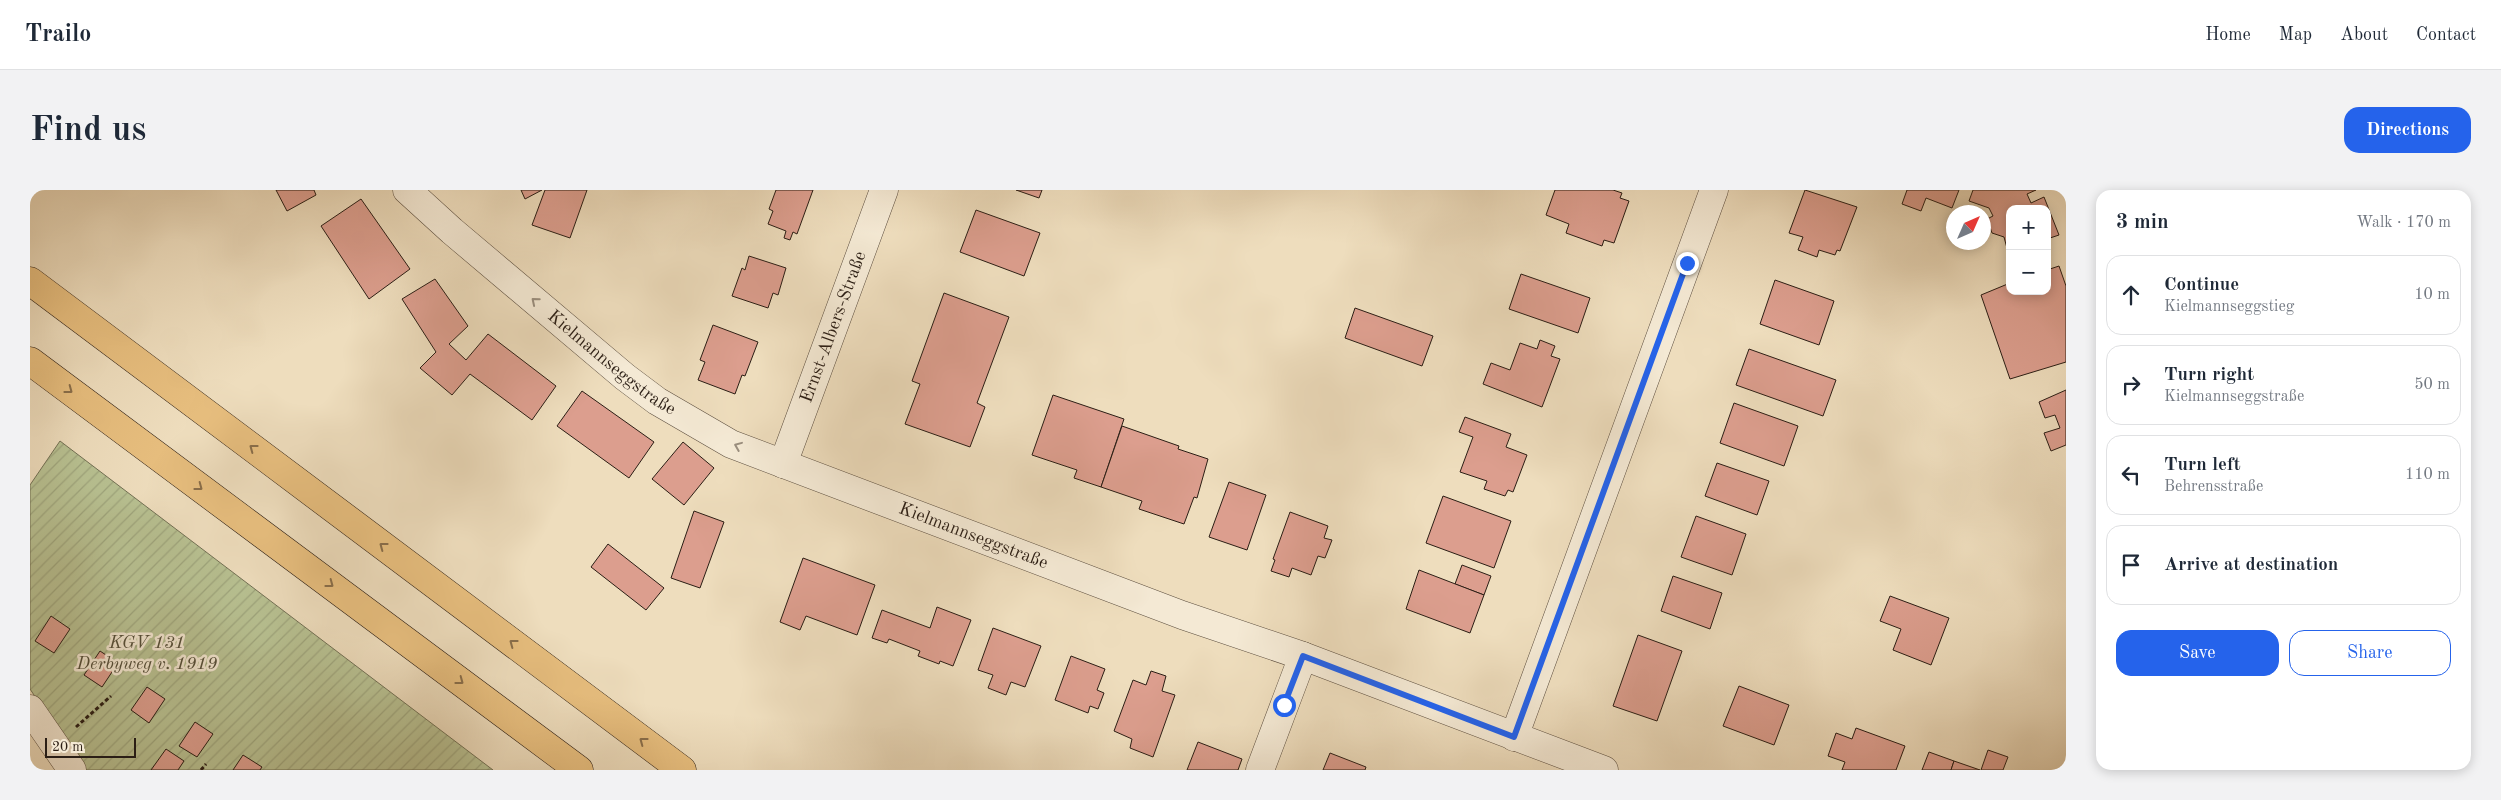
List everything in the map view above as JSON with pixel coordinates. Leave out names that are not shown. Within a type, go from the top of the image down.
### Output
[{"type":"highway","points":[[30,281],[682,770]]},
{"type":"highway","points":[[30,361],[579,770]]},
{"type":"street","name":"Kielmannseggstraße","points":[[407,190],[452,232],[625,377],[657,401],[731,444],[1182,615],[1303,656],[1604,770]]},
{"type":"street","name":"Ernst-Albers-Straße","points":[[783,464],[884,190]]},
{"type":"street","points":[[1514,737],[1714,190]]},
{"type":"street","points":[[1260,770],[1303,656]]},
{"type":"street","points":[[30,709],[72,770]]},
{"type":"path","points":[[55,746],[111,696]]},
{"type":"path","points":[[201,770],[206,764]]},
{"type":"green space","name":"KGV 131 Derbyweg v. 1919","points":[[60,441],[493,770],[84,770],[30,689],[30,485]]},
{"type":"building","points":[[276,190],[314,190],[316,195],[287,211]]},
{"type":"building","points":[[521,190],[542,190],[525,199]]},
{"type":"building","points":[[545,190],[587,190],[570,238],[532,225]]},
{"type":"building","points":[[776,190],[813,190],[797,234],[793,232],[790,240],[784,238],[786,231],[768,224],[773,211],[769,209]]},
{"type":"building","points":[[1016,190],[1042,190],[1039,198]]},
{"type":"building","points":[[1555,190],[1613,190],[1622,193],[1620,198],[1629,201],[1614,243],[1604,240],[1602,246],[1566,233],[1569,224],[1546,215]]},
{"type":"building","points":[[1805,190],[1857,207],[1840,251],[1837,250],[1835,255],[1819,250],[1817,257],[1798,250],[1803,237],[1789,233]]},
{"type":"building","points":[[1907,190],[1959,190],[1953,205],[1946,206],[1926,198],[1921,211],[1902,204]]},
{"type":"building","points":[[1973,190],[2036,190],[2027,194],[2031,203],[2044,197],[2047,205],[2006,205],[2006,244],[2004,237],[1992,233],[1991,217],[1993,216],[1991,205],[1980,205],[1969,201]]},
{"type":"building","points":[[361,199],[410,269],[369,299],[321,226]]},
{"type":"building","points":[[976,210],[1040,233],[1024,276],[960,252]]},
{"type":"building","points":[[2051,215],[2059,235],[2051,238]]},
{"type":"building","points":[[749,256],[786,268],[778,295],[773,293],[768,308],[732,296],[742,268],[745,270]]},
{"type":"building","points":[[2059,266],[2066,286],[2066,362],[2010,379],[1981,295],[2006,285],[2006,295],[2051,295],[2051,269]]},
{"type":"building","points":[[1521,274],[1590,298],[1578,333],[1509,309]]},
{"type":"building","points":[[435,279],[468,326],[449,344],[466,360],[488,334],[556,386],[532,420],[470,374],[452,395],[420,368],[436,352],[402,299]]},
{"type":"building","points":[[1775,280],[1834,301],[1819,345],[1760,324]]},
{"type":"building","points":[[944,293],[1009,317],[977,403],[985,407],[970,447],[905,424],[920,384],[912,381]]},
{"type":"building","points":[[1355,308],[1433,336],[1422,366],[1345,338]]},
{"type":"building","points":[[713,325],[758,342],[745,376],[742,375],[735,394],[698,380],[705,362],[700,360]]},
{"type":"building","points":[[1540,340],[1555,346],[1551,356],[1560,359],[1542,407],[1483,384],[1491,363],[1510,370],[1520,343],[1537,349]]},
{"type":"building","points":[[1749,349],[1836,380],[1823,416],[1736,385]]},
{"type":"building","points":[[2066,390],[2066,445],[2051,451],[2044,433],[2060,428],[2055,415],[2045,418],[2039,402]]},
{"type":"building","points":[[582,391],[654,442],[629,478],[557,426]]},
{"type":"building","points":[[1053,395],[1124,419],[1101,487],[1074,478],[1077,470],[1032,455]]},
{"type":"building","points":[[1734,403],[1798,426],[1784,466],[1720,443]]},
{"type":"building","points":[[1465,417],[1511,434],[1506,447],[1527,455],[1513,492],[1508,490],[1505,496],[1484,489],[1487,481],[1460,472],[1473,437],[1459,432]]},
{"type":"building","points":[[1122,426],[1179,446],[1178,449],[1208,459],[1197,498],[1194,497],[1184,524],[1139,509],[1142,501],[1101,487]]},
{"type":"building","points":[[683,442],[714,468],[684,505],[652,479]]},
{"type":"building","points":[[1717,463],[1769,481],[1757,515],[1705,496]]},
{"type":"building","points":[[1229,482],[1266,495],[1247,550],[1209,537]]},
{"type":"building","points":[[1443,496],[1511,521],[1494,568],[1426,543]]},
{"type":"building","points":[[694,511],[724,522],[700,588],[671,578]]},
{"type":"building","points":[[1290,512],[1328,526],[1324,538],[1332,540],[1325,558],[1318,556],[1311,575],[1292,568],[1289,577],[1271,571],[1275,560],[1273,559]]},
{"type":"building","points":[[1696,516],[1746,534],[1732,575],[1681,557]]},
{"type":"building","points":[[608,544],[664,588],[646,610],[591,567]]},
{"type":"building","points":[[803,558],[875,585],[857,635],[806,616],[800,630],[780,622]]},
{"type":"building","points":[[1462,565],[1491,576],[1484,595],[1455,584]]},
{"type":"building","points":[[1419,570],[1484,595],[1470,633],[1406,609]]},
{"type":"building","points":[[1673,576],[1722,593],[1710,629],[1661,611]]},
{"type":"building","points":[[1890,596],[1949,618],[1931,665],[1893,650],[1901,629],[1880,621]]},
{"type":"building","points":[[937,607],[971,620],[953,666],[940,661],[939,664],[918,656],[920,651],[889,639],[887,643],[872,638],[882,610],[930,628]]},
{"type":"building","points":[[51,616],[70,629],[54,653],[35,641]]},
{"type":"building","points":[[993,628],[1041,646],[1025,687],[1011,682],[1006,695],[988,688],[993,675],[978,670]]},
{"type":"building","points":[[1638,635],[1682,651],[1657,721],[1613,706]]},
{"type":"building","points":[[100,651],[118,663],[102,687],[84,675]]},
{"type":"building","points":[[1071,656],[1105,669],[1097,690],[1104,693],[1098,709],[1090,706],[1088,713],[1055,700]]},
{"type":"building","points":[[1151,671],[1166,676],[1162,691],[1175,695],[1153,757],[1130,748],[1132,739],[1114,731],[1133,680],[1146,685]]},
{"type":"building","points":[[1739,686],[1789,705],[1774,745],[1723,726]]},
{"type":"building","points":[[147,687],[165,699],[149,723],[131,710]]},
{"type":"building","points":[[195,722],[213,734],[197,757],[179,746]]},
{"type":"building","points":[[1856,728],[1905,746],[1896,770],[1842,770],[1845,762],[1828,756],[1836,733],[1852,739]]},
{"type":"building","points":[[1198,742],[1242,759],[1238,770],[1187,770]]},
{"type":"building","points":[[166,749],[184,761],[178,770],[151,770]]},
{"type":"building","points":[[1988,750],[2008,757],[2003,770],[1981,770]]},
{"type":"building","points":[[1929,752],[1954,761],[1951,770],[1922,770]]},
{"type":"building","points":[[1330,753],[1366,767],[1365,770],[1323,770]]},
{"type":"building","points":[[243,755],[262,767],[260,770],[233,770]]},
{"type":"building","points":[[1954,761],[1980,770],[1951,770]]},
{"type":"route","points":[[1284,705],[1303,656],[1514,737],[1687,263]]}]
